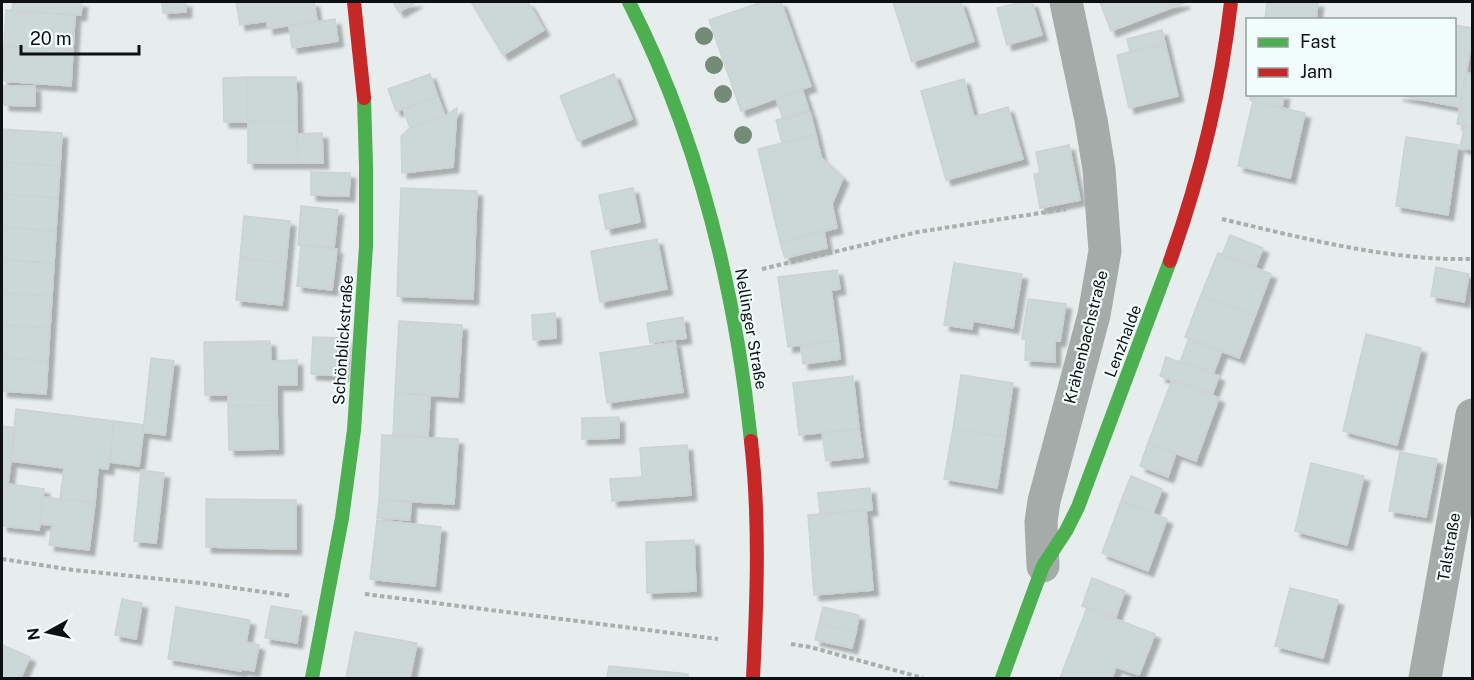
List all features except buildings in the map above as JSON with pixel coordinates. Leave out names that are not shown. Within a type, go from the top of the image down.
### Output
[{"type":"street","name":"Schönblickstraße","points":[[312,678],[350,462],[364,294],[368,190],[360,44],[354,2]]},
{"type":"street","name":"Nellinger Straße","points":[[629,2],[676,104],[699,173],[726,276],[746,395],[755,496],[758,568],[753,678]]},
{"type":"street","name":"Krähenbachstraße","points":[[1043,566],[1041,522],[1044,501],[1094,315],[1105,251],[1099,169],[1066,2]]},
{"type":"street","name":"Lenzhalde","points":[[1002,678],[1043,566],[1078,507],[1188,212],[1205,153],[1223,74],[1231,2]]},
{"type":"street","name":"Talstraße","points":[[1425,678],[1473,415]]},
{"type":"path","points":[[760,269],[918,232],[1026,216]]},
{"type":"path","points":[[1217,218],[1351,248],[1441,258],[1473,259]]},
{"type":"path","points":[[2,559],[200,583],[301,598]]},
{"type":"path","points":[[326,602],[348,592],[722,640]]},
{"type":"path","points":[[798,645],[923,678]]},
{"type":"traffic: fast","points":[[629,2],[654,54],[675,107],[710,216],[735,327],[751,441]]},
{"type":"traffic: fast","points":[[312,678],[342,518],[354,430],[366,246],[364,98]]},
{"type":"traffic: fast","points":[[1002,678],[1043,566],[1066,531],[1078,507],[1170,261]]},
{"type":"traffic: jam","points":[[354,2],[364,98]]},
{"type":"traffic: jam","points":[[1170,261],[1191,198],[1208,133],[1231,2]]},
{"type":"traffic: jam","points":[[751,441],[757,530],[753,678]]}]
